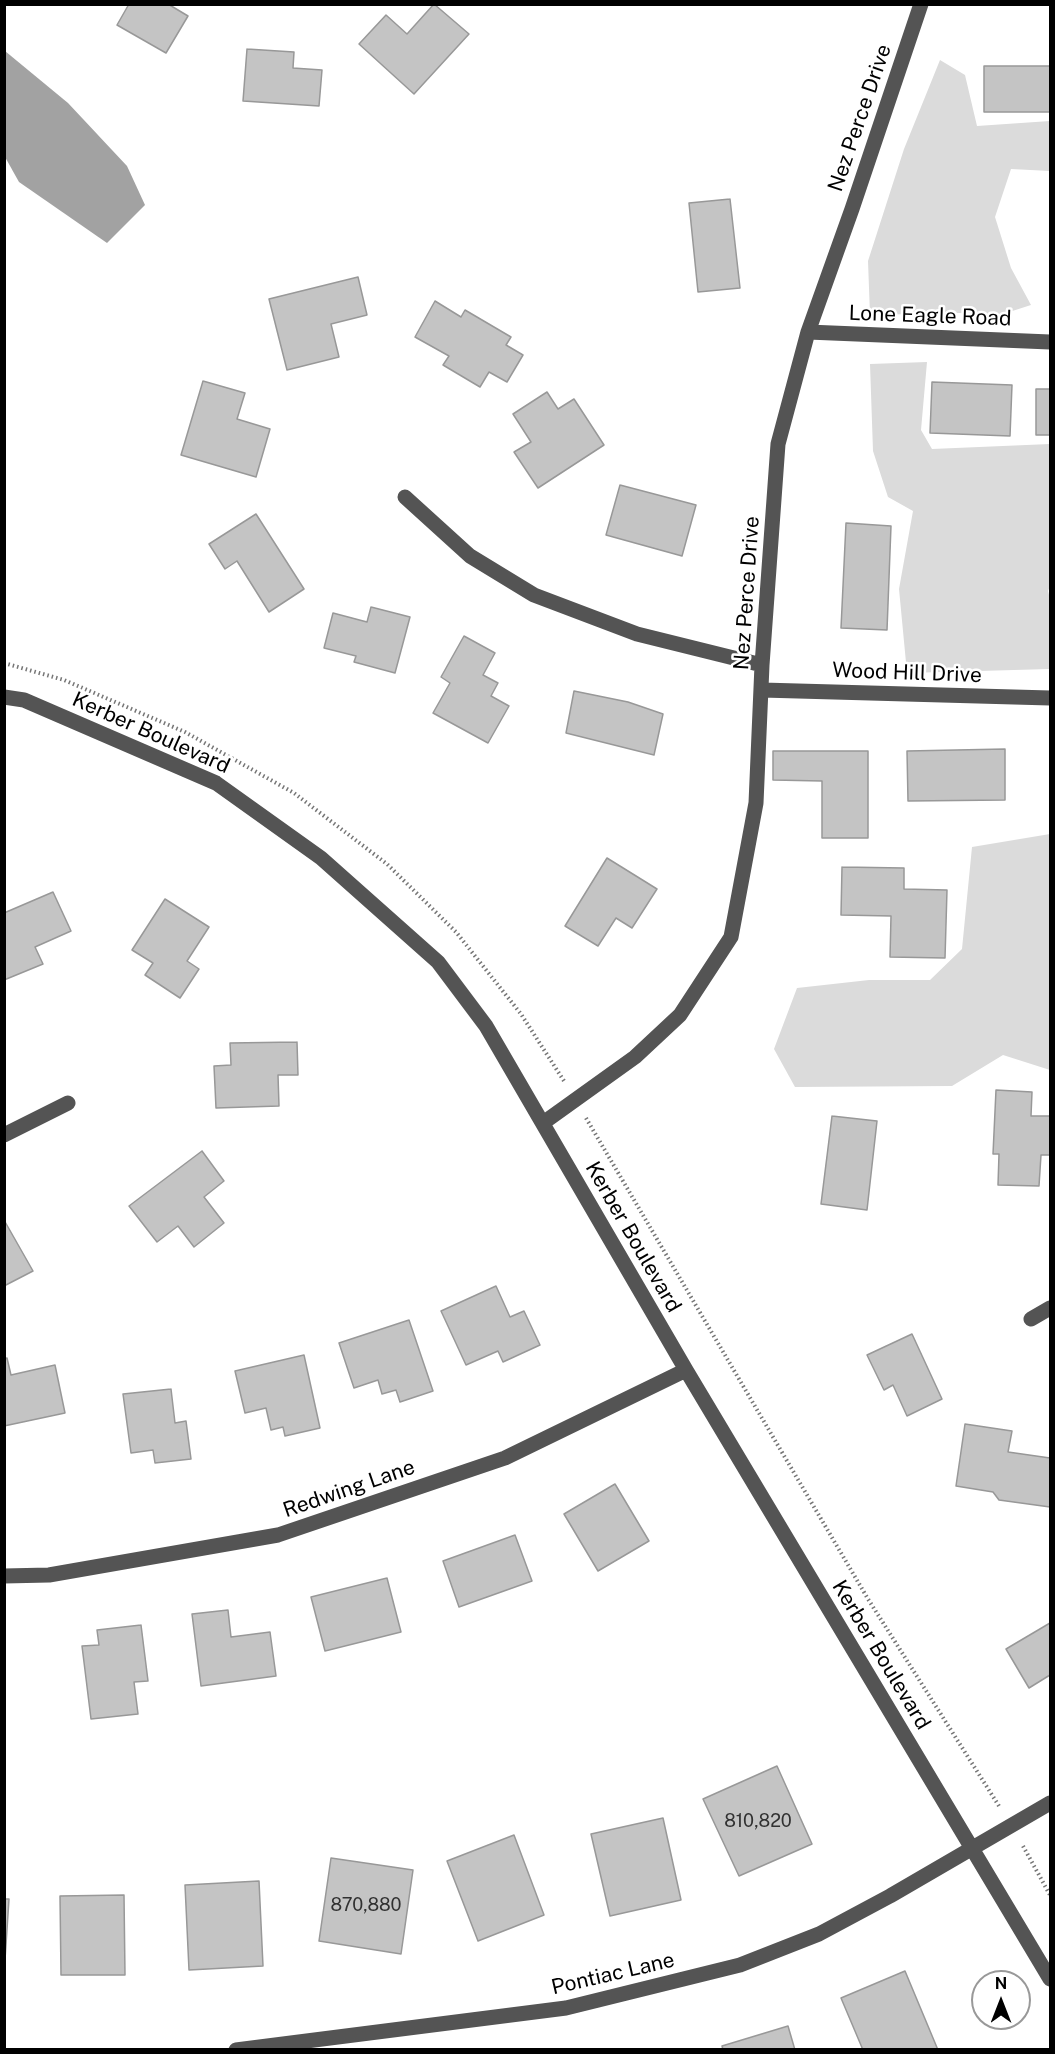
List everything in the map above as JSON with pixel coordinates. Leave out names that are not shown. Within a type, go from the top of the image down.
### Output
[{"type":"street","name":"Nez Perce Drive","points":[[543,1123],[635,1057],[680,1015],[731,937],[756,803],[762,665],[778,444],[808,332],[921,4]]},
{"type":"street","name":"Lone Eagle Road","points":[[808,332],[1050,342]]},
{"type":"street","points":[[405,497],[470,556],[534,595],[637,634],[762,665]]},
{"type":"street","name":"Wood Hill Drive","points":[[762,690],[1050,698]]},
{"type":"street","name":"Kerber Boulevard","points":[[4,697],[24,700],[216,783],[321,858],[438,962],[486,1026],[686,1370],[1050,1979]]},
{"type":"street","points":[[4,1135],[68,1103]]},
{"type":"street","points":[[1031,1319],[1050,1308]]},
{"type":"street","name":"Redwing Lane","points":[[4,1576],[49,1575],[278,1535],[505,1458],[686,1370]]},
{"type":"street","name":"Pontiac Lane","points":[[236,2049],[566,2008],[740,1965],[819,1934],[1050,1803]]},
{"type":"shaded area","points":[[5,51],[68,103],[127,166],[145,205],[107,243],[19,182],[5,157]]},
{"type":"shaded area","points":[[940,60],[965,75],[977,126],[1050,121],[1050,171],[1011,169],[995,217],[1011,268],[1031,305],[1000,315],[959,313],[870,315],[868,261],[904,149]]},
{"type":"shaded area","points":[[927,362],[921,430],[932,449],[1050,444],[1050,586],[1048,591],[1050,669],[907,673],[899,589],[913,511],[888,497],[873,451],[870,364]]},
{"type":"shaded area","points":[[1050,834],[1050,1070],[1003,1055],[952,1086],[795,1087],[774,1049],[797,988],[869,980],[930,980],[962,949],[972,847]]},
{"type":"building","points":[[129,4],[168,4],[188,16],[166,53],[117,25]]},
{"type":"building","points":[[434,4],[469,34],[414,94],[359,44],[386,15],[407,34]]},
{"type":"building","points":[[247,49],[294,52],[293,68],[322,70],[319,106],[243,101]]},
{"type":"building","points":[[984,66],[1050,66],[1050,112],[984,112]]},
{"type":"building","points":[[730,199],[740,288],[698,292],[689,203]]},
{"type":"building","points":[[358,277],[367,315],[331,324],[339,357],[287,370],[269,299]]},
{"type":"building","points":[[435,301],[461,317],[465,310],[511,337],[506,345],[523,355],[507,382],[489,372],[480,387],[443,365],[449,356],[415,337]]},
{"type":"building","points":[[203,381],[245,393],[237,419],[270,429],[256,477],[181,455]]},
{"type":"building","points":[[932,382],[1012,385],[1010,436],[930,433]]},
{"type":"building","points":[[1036,389],[1050,389],[1050,435],[1036,435]]},
{"type":"building","points":[[547,392],[558,409],[574,399],[604,445],[538,488],[514,452],[531,442],[513,414]]},
{"type":"building","points":[[620,485],[696,505],[682,556],[606,535]]},
{"type":"building","points":[[256,514],[304,589],[269,612],[237,561],[225,569],[209,544]]},
{"type":"building","points":[[846,523],[891,526],[887,630],[841,628]]},
{"type":"building","points":[[371,607],[410,617],[395,673],[354,662],[356,656],[324,648],[333,613],[367,622]]},
{"type":"building","points":[[464,636],[495,653],[483,675],[498,683],[491,696],[509,706],[488,743],[433,713],[450,683],[441,677]]},
{"type":"building","points":[[574,691],[628,702],[663,714],[654,755],[566,733]]},
{"type":"building","points":[[1005,749],[1005,800],[908,801],[907,751]]},
{"type":"building","points":[[773,751],[868,751],[868,838],[822,838],[822,781],[773,780]]},
{"type":"building","points":[[607,858],[657,889],[632,928],[616,918],[598,946],[565,926]]},
{"type":"building","points":[[842,867],[904,868],[904,889],[947,890],[945,958],[890,957],[891,916],[841,915]]},
{"type":"building","points":[[53,892],[71,931],[35,947],[43,964],[4,980],[4,913]]},
{"type":"building","points":[[165,899],[209,927],[187,961],[199,969],[180,998],[145,975],[153,963],[132,950]]},
{"type":"building","points":[[297,1042],[298,1075],[278,1075],[279,1106],[216,1108],[214,1066],[231,1065],[230,1043]]},
{"type":"building","points":[[996,1090],[1032,1092],[1031,1116],[1050,1116],[1050,1155],[1041,1155],[1039,1186],[998,1185],[999,1154],[993,1154]]},
{"type":"building","points":[[832,1116],[877,1121],[867,1210],[821,1204]]},
{"type":"building","points":[[202,1151],[224,1181],[204,1197],[224,1223],[194,1247],[178,1226],[157,1242],[129,1206]]},
{"type":"building","points":[[4,1220],[33,1271],[4,1286]]},
{"type":"building","points":[[496,1286],[510,1317],[524,1311],[540,1345],[503,1362],[498,1351],[466,1365],[441,1311]]},
{"type":"building","points":[[409,1320],[433,1391],[400,1402],[396,1390],[382,1394],[378,1380],[354,1388],[339,1343]]},
{"type":"building","points":[[912,1334],[942,1399],[907,1416],[893,1385],[884,1390],[867,1355]]},
{"type":"building","points":[[304,1355],[320,1428],[285,1436],[283,1427],[271,1430],[266,1408],[245,1413],[235,1371]]},
{"type":"building","points":[[7,1358],[11,1375],[55,1365],[65,1413],[4,1426],[4,1359]]},
{"type":"building","points":[[171,1389],[175,1423],[186,1421],[191,1459],[155,1463],[153,1450],[131,1453],[123,1394]]},
{"type":"building","points":[[965,1424],[1012,1431],[1008,1452],[1050,1458],[1050,1507],[999,1500],[993,1492],[956,1486]]},
{"type":"building","points":[[615,1484],[649,1541],[598,1571],[564,1514]]},
{"type":"building","points":[[515,1535],[532,1581],[459,1607],[443,1561]]},
{"type":"building","points":[[387,1578],[401,1632],[325,1651],[311,1597]]},
{"type":"building","points":[[228,1610],[231,1637],[270,1632],[276,1676],[201,1686],[192,1614]]},
{"type":"building","points":[[1050,1623],[1050,1675],[1029,1688],[1006,1649]]},
{"type":"building","points":[[141,1625],[148,1681],[134,1682],[138,1714],[91,1719],[82,1646],[99,1645],[97,1630]]},
{"type":"building","points":[[777,1766],[812,1844],[739,1876],[703,1799]]},
{"type":"building","points":[[663,1818],[681,1900],[610,1916],[591,1834]]},
{"type":"building","points":[[514,1835],[544,1915],[478,1941],[447,1861]]},
{"type":"building","points":[[331,1858],[413,1870],[401,1954],[319,1941]]},
{"type":"building","points":[[259,1881],[263,1966],[189,1970],[185,1885]]},
{"type":"building","points":[[124,1895],[125,1975],[61,1975],[60,1896]]},
{"type":"building","points":[[4,1899],[9,1899],[4,1975]]},
{"type":"building","points":[[905,1971],[938,2050],[863,2050],[841,1998]]},
{"type":"building","points":[[788,2026],[795,2050],[723,2050],[722,2046]]}]
